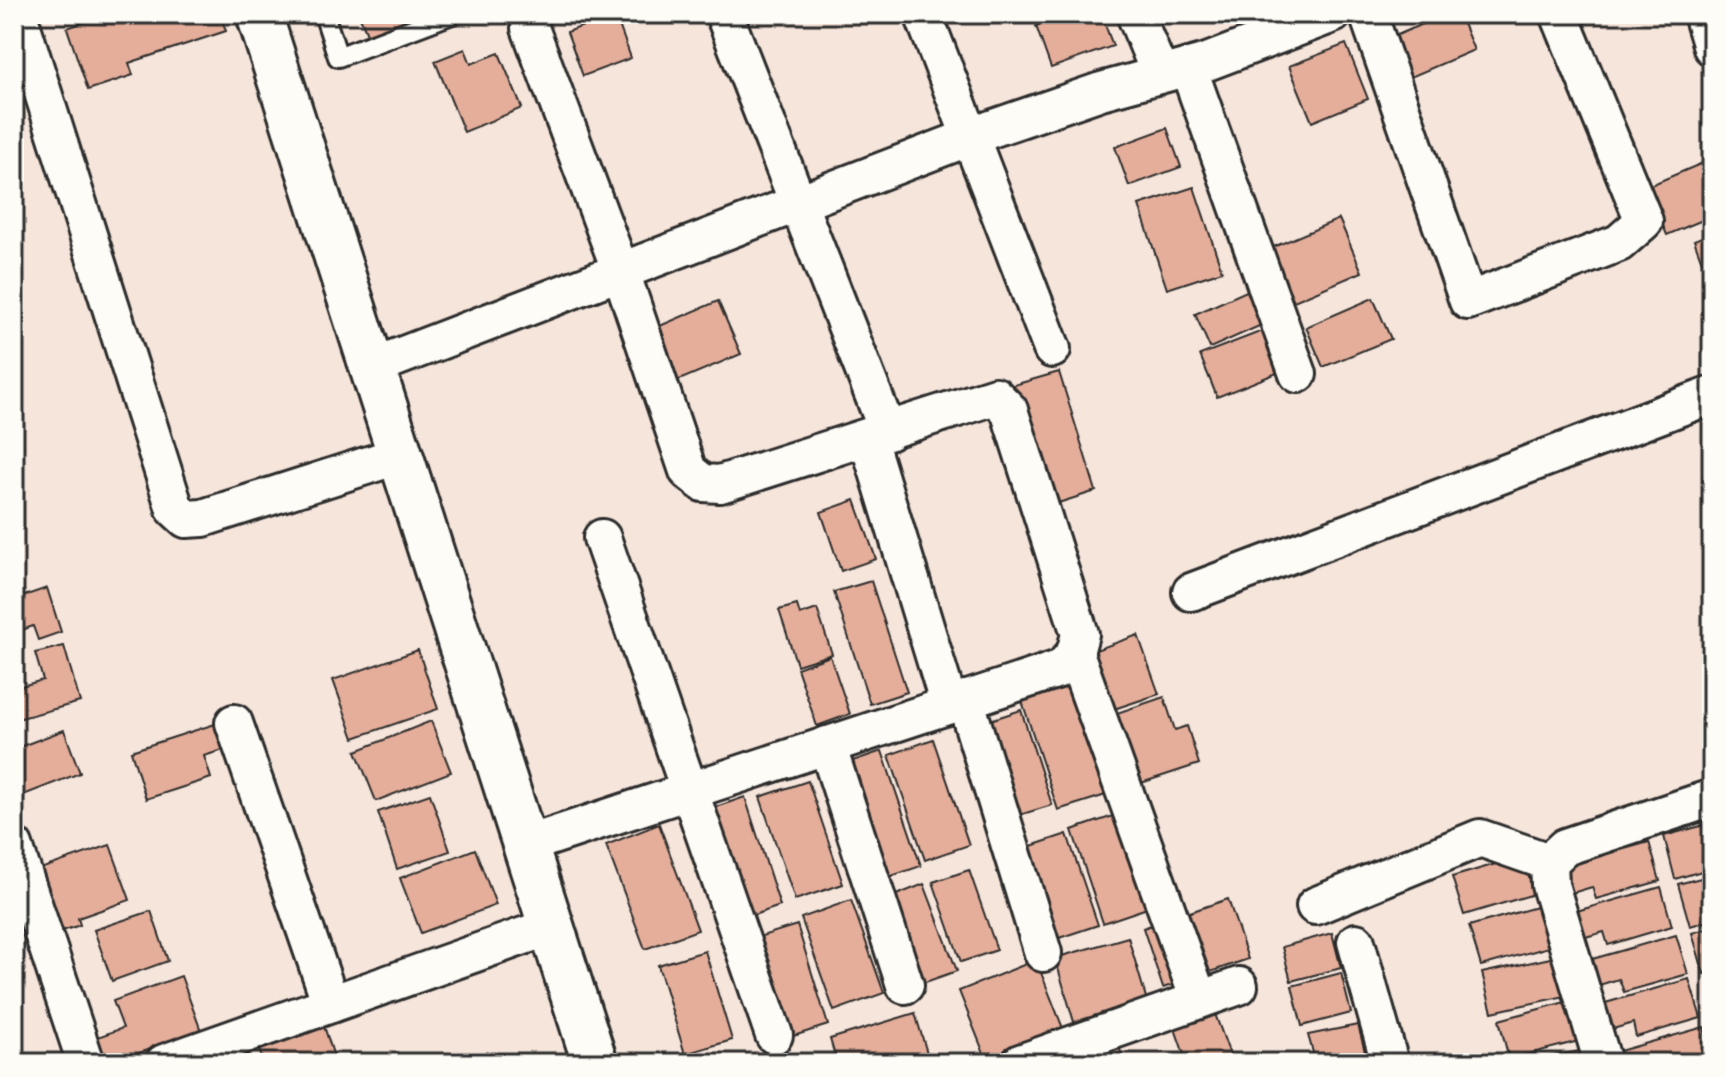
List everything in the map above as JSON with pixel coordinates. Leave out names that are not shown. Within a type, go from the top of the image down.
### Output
[{"type":"street","points":[[18,14],[175,509],[186,519],[203,518],[400,455]]},
{"type":"street","points":[[259,14],[595,1063]]},
{"type":"street","points":[[724,14],[798,203],[878,435],[957,702],[1043,953]]},
{"type":"street","points":[[923,14],[1052,349]]},
{"type":"street","points":[[1135,14],[1174,70],[1298,374]]},
{"type":"street","points":[[1368,14],[1468,301],[1619,243],[1644,221],[1559,14]]},
{"type":"street","points":[[1702,14],[1712,47]]},
{"type":"street","points":[[372,367],[972,136],[1174,70],[1326,15]]},
{"type":"street","points":[[525,845],[1062,668],[1075,653],[1080,634],[1009,410],[995,396],[720,484],[703,483],[688,471],[681,459],[621,272],[530,28]]},
{"type":"street","points":[[1191,592],[1712,395]]},
{"type":"street","points":[[602,538],[692,790],[774,1035]]},
{"type":"street","points":[[1075,653],[1199,1000]]},
{"type":"street","points":[[234,723],[331,1004]]},
{"type":"street","points":[[827,745],[905,985]]},
{"type":"street","points":[[1603,1063],[1550,885],[1549,862],[1565,847],[1712,798]]},
{"type":"street","points":[[1315,906],[1480,838],[1549,862]]},
{"type":"street","points":[[14,846],[86,1063]]},
{"type":"street","points":[[164,1063],[552,926]]},
{"type":"street","points":[[1356,942],[1390,1063]]},
{"type":"street","points":[[1020,1063],[1239,986]]},
{"type":"lane","points":[[324,14],[338,57],[452,14]]},
{"type":"building","points":[[108,14],[220,14],[226,31],[129,63],[133,75],[88,90],[67,28]]},
{"type":"building","points":[[404,14],[408,24],[370,41],[360,17]]},
{"type":"building","points":[[615,14],[631,58],[583,76],[567,32]]},
{"type":"building","points":[[1070,14],[1101,14],[1113,46],[1051,68],[1036,26]]},
{"type":"building","points":[[1446,14],[1459,14],[1474,50],[1399,82],[1381,42]]},
{"type":"building","points":[[1346,44],[1368,99],[1312,122],[1289,66]]},
{"type":"building","points":[[465,49],[471,64],[499,53],[522,108],[464,132],[435,61]]},
{"type":"building","points":[[1167,128],[1181,167],[1129,186],[1115,147]]},
{"type":"building","points":[[1712,159],[1712,216],[1667,235],[1646,187]]},
{"type":"building","points":[[1194,187],[1222,271],[1167,289],[1139,205]]},
{"type":"building","points":[[1339,219],[1362,272],[1294,301],[1271,248]]},
{"type":"building","points":[[1712,233],[1712,289],[1694,240]]},
{"type":"building","points":[[1251,289],[1266,323],[1210,348],[1195,314]]},
{"type":"building","points":[[1373,298],[1391,339],[1323,367],[1306,327]]},
{"type":"building","points":[[718,301],[741,354],[677,381],[655,328]]},
{"type":"building","points":[[1265,330],[1282,371],[1217,397],[1200,355]]},
{"type":"building","points":[[1059,372],[1096,491],[1052,505],[1014,385]]},
{"type":"building","points":[[855,500],[876,559],[841,571],[821,512]]},
{"type":"building","points":[[18,580],[24,596],[47,588],[61,632],[38,640],[33,626],[14,633],[14,581]]},
{"type":"building","points":[[871,581],[907,692],[870,704],[834,592]]},
{"type":"building","points":[[797,605],[800,615],[817,609],[832,654],[797,665],[779,610]]},
{"type":"building","points":[[1138,635],[1159,694],[1108,711],[1087,653]]},
{"type":"building","points":[[64,646],[80,702],[14,720],[14,688],[43,680],[35,653]]},
{"type":"building","points":[[418,650],[438,709],[354,738],[333,680]]},
{"type":"building","points":[[830,656],[850,714],[817,726],[797,668]]},
{"type":"building","points":[[1073,685],[1109,794],[1058,810],[1022,701]]},
{"type":"building","points":[[1164,697],[1175,730],[1187,726],[1199,764],[1132,786],[1108,716]]},
{"type":"building","points":[[1021,710],[1052,805],[1006,819],[975,725]]},
{"type":"building","points":[[431,721],[451,772],[376,801],[356,751]]},
{"type":"building","points":[[215,724],[223,750],[204,756],[211,778],[146,799],[131,751]]},
{"type":"building","points":[[64,730],[80,773],[21,796],[14,779],[14,749]]},
{"type":"building","points":[[933,739],[969,845],[925,860],[889,755]]},
{"type":"building","points":[[882,751],[921,866],[874,882],[835,767]]},
{"type":"building","points":[[808,781],[843,884],[795,900],[760,797]]},
{"type":"building","points":[[430,794],[450,851],[397,869],[378,812]]},
{"type":"building","points":[[745,797],[780,906],[739,920],[704,811]]},
{"type":"building","points":[[1119,814],[1150,907],[1103,923],[1072,830]]},
{"type":"building","points":[[1712,823],[1712,868],[1675,879],[1664,836]]},
{"type":"building","points":[[659,824],[698,930],[645,949],[606,845]]},
{"type":"building","points":[[1067,834],[1098,925],[1047,942],[1016,851]]},
{"type":"building","points":[[1649,842],[1660,881],[1596,899],[1592,887],[1562,896],[1554,869]]},
{"type":"building","points":[[110,845],[130,900],[78,918],[80,925],[62,931],[40,869]]},
{"type":"building","points":[[475,849],[496,905],[421,933],[400,878]]},
{"type":"building","points":[[1523,856],[1534,894],[1464,915],[1452,877]]},
{"type":"building","points":[[969,870],[997,950],[961,962],[933,882]]},
{"type":"building","points":[[1712,875],[1712,920],[1690,926],[1678,884]]},
{"type":"building","points":[[924,884],[957,971],[914,986],[881,901]]},
{"type":"building","points":[[1661,887],[1672,926],[1608,945],[1604,932],[1574,940],[1566,914]]},
{"type":"building","points":[[1228,899],[1248,959],[1163,988],[1143,928]]},
{"type":"building","points":[[851,900],[884,993],[834,1011],[801,918]]},
{"type":"building","points":[[1540,906],[1552,946],[1481,966],[1469,926]]},
{"type":"building","points":[[151,911],[168,961],[112,981],[94,930]]},
{"type":"building","points":[[797,925],[828,1025],[781,1040],[749,940]]},
{"type":"building","points":[[1712,927],[1712,972],[1704,974],[1692,933]]},
{"type":"building","points":[[1332,933],[1341,968],[1291,981],[1282,947]]},
{"type":"building","points":[[1676,935],[1688,974],[1624,992],[1619,979],[1589,988],[1582,962]]},
{"type":"building","points":[[1128,937],[1147,1001],[1074,1022],[1055,958]]},
{"type":"building","points":[[705,951],[732,1040],[685,1054],[658,965]]},
{"type":"building","points":[[1555,957],[1565,996],[1492,1012],[1482,973]]},
{"type":"building","points":[[1036,960],[1064,1031],[987,1061],[959,991]]},
{"type":"building","points":[[1341,973],[1351,1013],[1302,1026],[1292,986]]},
{"type":"building","points":[[181,976],[201,1031],[111,1063],[97,1063],[89,1040],[123,1028],[113,1001]]},
{"type":"building","points":[[1689,979],[1701,1018],[1636,1037],[1633,1023],[1603,1032],[1595,1006]]},
{"type":"building","points":[[1569,1001],[1579,1041],[1509,1059],[1499,1020]]},
{"type":"building","points":[[1211,1003],[1233,1063],[1187,1063],[1171,1017]]},
{"type":"building","points":[[915,1013],[930,1063],[837,1063],[830,1039]]},
{"type":"building","points":[[1358,1025],[1368,1063],[1316,1063],[1308,1035]]},
{"type":"building","points":[[324,1026],[336,1063],[264,1063],[258,1047]]},
{"type":"building","points":[[1704,1027],[1712,1063],[1612,1063],[1609,1054]]},
{"type":"building","points":[[1118,1044],[1125,1063],[1087,1063],[1084,1055]]},
{"type":"building","points":[[1585,1050],[1588,1063],[1518,1063]]}]
